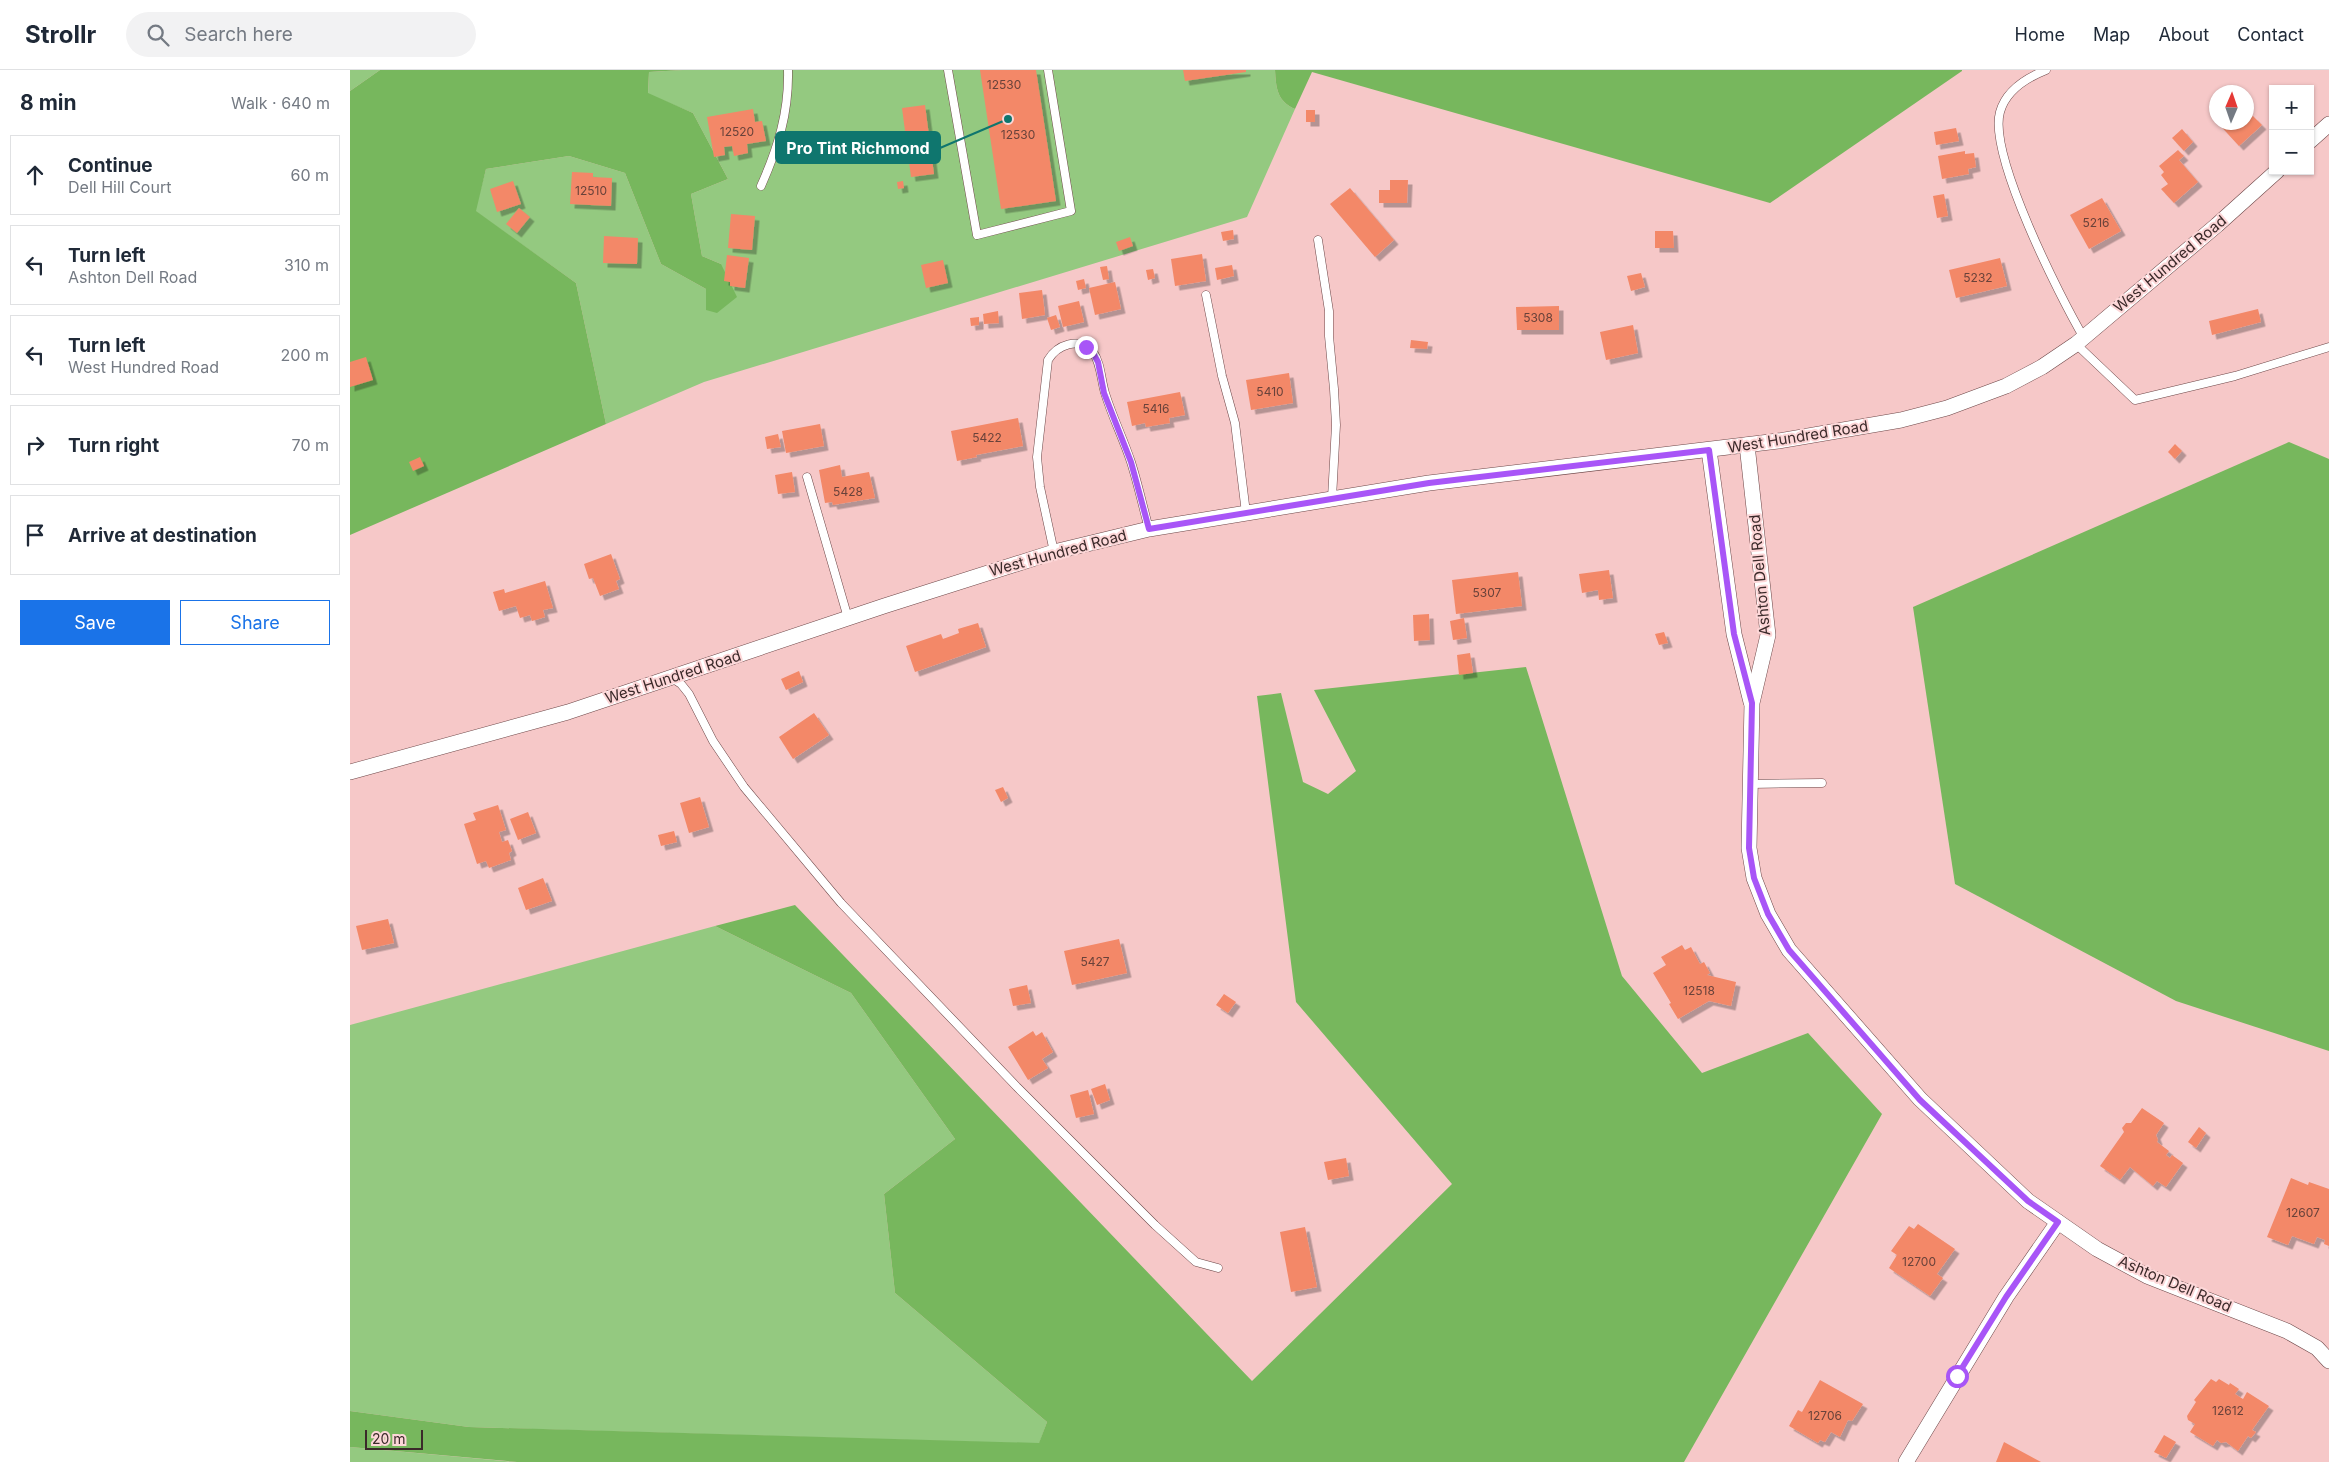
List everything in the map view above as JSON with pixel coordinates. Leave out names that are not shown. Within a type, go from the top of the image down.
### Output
[{"type":"street","points":[[2314,137],[2329,124]]},
{"type":"street","name":"West Hundred Road","points":[[350,772],[568,712],[848,618],[1054,552],[1149,529],[1429,483],[1748,445],[1901,420],[1947,408],[2006,386],[2042,367],[2080,341],[2217,225],[2273,175]]},
{"type":"street","name":"Ashton Dell Road","points":[[1748,445],[1768,635],[1752,703],[1749,848],[1754,878],[1768,914],[1789,950],[1920,1100],[2015,1189],[2058,1222],[2096,1249],[2147,1276],[2287,1331],[2317,1348],[2329,1361]]},
{"type":"street","name":"Ashton Dell Road","points":[[1709,450],[1734,634],[1752,703]]},
{"type":"street","points":[[1906,1462],[2001,1305],[2058,1222]]},
{"type":"lane","points":[[761,186],[775,155],[784,122],[788,70]]},
{"type":"lane","points":[[948,70],[977,235],[1071,211],[1048,70]]},
{"type":"lane","points":[[2046,70],[2015,87],[2008,94],[1999,113],[2000,143],[2027,220],[2080,341],[2135,400],[2235,376],[2329,346]]},
{"type":"lane","points":[[1318,240],[1329,311],[1336,425],[1332,498]]},
{"type":"lane","points":[[1206,295],[1222,376],[1235,424],[1246,513]]},
{"type":"lane","points":[[1054,552],[1040,487],[1037,457],[1048,360],[1054,351],[1065,344],[1076,344],[1086,347],[1093,353],[1098,362],[1104,393],[1131,462],[1149,529]]},
{"type":"lane","points":[[807,477],[848,618]]},
{"type":"lane","points":[[672,678],[681,684],[689,694],[713,741],[744,787],[842,903],[1017,1088],[1155,1225],[1196,1262],[1218,1268]]},
{"type":"lane","points":[[1750,784],[1822,784]]},
{"type":"green space","points":[[350,70],[380,70],[350,91]]},
{"type":"green space","points":[[380,70],[683,70],[649,72],[648,93],[693,113],[728,179],[691,194],[702,256],[721,264],[737,297],[717,313],[706,310],[706,289],[661,264],[625,173],[569,156],[486,169],[476,211],[576,283],[606,424],[350,535],[350,91]]},
{"type":"green space","points":[[683,70],[1275,70],[1276,83],[1281,98],[1295,109],[1247,217],[704,382],[606,424],[576,283],[475,211],[486,169],[569,156],[625,173],[661,264],[706,289],[721,264],[702,256],[691,194],[728,179],[693,113],[648,94],[649,72]]},
{"type":"green space","points":[[1275,70],[1962,71],[1770,203],[1312,72],[1295,109],[1281,98],[1276,83]]},
{"type":"green space","points":[[2289,442],[2329,459],[2329,1051],[2176,1001],[1955,884],[1913,607]]},
{"type":"green space","points":[[1526,667],[1622,976],[1702,1073],[1808,1033],[1882,1114],[1684,1462],[517,1462],[350,1447],[350,1411],[469,1427],[1039,1443],[1047,1422],[895,1293],[884,1194],[955,1139],[851,993],[715,926],[795,905],[1252,1381],[1452,1184],[1296,1002],[1257,696],[1281,693],[1303,782],[1328,794],[1356,771],[1314,690]]},
{"type":"green space","points":[[715,926],[851,993],[955,1139],[884,1194],[895,1293],[1047,1422],[1039,1444],[469,1427],[350,1411],[350,1025]]},
{"type":"green space","points":[[350,1447],[516,1462],[350,1462]]},
{"type":"building","points":[[980,70],[1036,70],[1056,201],[1001,209]]},
{"type":"building","points":[[1183,70],[1246,70],[1246,72],[1185,81]]},
{"type":"building","points":[[925,105],[934,174],[911,177],[902,108]]},
{"type":"building","points":[[753,109],[755,122],[762,121],[766,141],[747,144],[748,153],[734,156],[732,146],[724,147],[725,155],[714,157],[707,117]]},
{"type":"building","points":[[1306,110],[1315,110],[1315,122],[1306,122]]},
{"type":"building","points":[[2254,117],[2262,125],[2239,146],[2224,130],[2254,130]]},
{"type":"building","points":[[1956,128],[1959,141],[1936,145],[1934,132]]},
{"type":"building","points":[[2182,129],[2193,142],[2184,151],[2172,138]]},
{"type":"building","points":[[2178,150],[2184,156],[2179,160],[2198,182],[2174,203],[2161,189],[2168,184],[2161,175],[2164,172],[2159,166]]},
{"type":"building","points":[[1965,151],[1965,154],[1974,153],[1976,167],[1968,169],[1969,174],[1942,179],[1938,156]]},
{"type":"building","points":[[572,172],[593,173],[593,177],[612,178],[611,206],[570,204]]},
{"type":"building","points":[[1390,180],[1408,180],[1407,203],[1379,203],[1379,190],[1390,190]]},
{"type":"building","points":[[513,181],[521,204],[497,212],[490,189]]},
{"type":"building","points":[[903,181],[904,188],[898,189],[897,182]]},
{"type":"building","points":[[1350,188],[1394,240],[1375,257],[1330,204]]},
{"type":"building","points":[[1944,194],[1948,216],[1937,218],[1933,196]]},
{"type":"building","points":[[2102,198],[2121,231],[2089,249],[2070,215]]},
{"type":"building","points":[[519,208],[530,217],[517,233],[506,224]]},
{"type":"building","points":[[731,214],[755,216],[752,250],[728,248]]},
{"type":"building","points":[[1233,230],[1234,239],[1223,241],[1221,232]]},
{"type":"building","points":[[1655,231],[1673,231],[1674,248],[1655,248]]},
{"type":"building","points":[[604,236],[638,238],[637,264],[603,263]]},
{"type":"building","points":[[1130,237],[1133,246],[1119,251],[1116,242]]},
{"type":"building","points":[[1202,254],[1206,281],[1175,286],[1171,259]]},
{"type":"building","points":[[727,255],[749,258],[745,288],[730,286],[730,282],[724,281]]},
{"type":"building","points":[[2000,258],[2007,286],[1956,298],[1949,270]]},
{"type":"building","points":[[943,260],[948,283],[926,288],[921,265]]},
{"type":"building","points":[[1232,265],[1234,276],[1217,280],[1215,268]]},
{"type":"building","points":[[1107,266],[1109,279],[1103,280],[1100,267]]},
{"type":"building","points":[[1153,269],[1155,278],[1148,280],[1146,270]]},
{"type":"building","points":[[1641,273],[1645,287],[1631,291],[1627,276]]},
{"type":"building","points":[[1084,279],[1086,288],[1078,290],[1076,281]]},
{"type":"building","points":[[1115,282],[1121,309],[1095,315],[1089,288]]},
{"type":"building","points":[[1042,290],[1045,315],[1022,319],[1019,293]]},
{"type":"building","points":[[1079,301],[1084,322],[1063,327],[1058,306]]},
{"type":"building","points":[[1559,306],[1559,330],[1517,330],[1516,307]]},
{"type":"building","points":[[2258,309],[2261,322],[2212,335],[2209,321]]},
{"type":"building","points":[[998,311],[999,323],[984,324],[983,314]]},
{"type":"building","points":[[1056,315],[1060,327],[1051,330],[1047,318]]},
{"type":"building","points":[[979,317],[979,325],[971,326],[970,318]]},
{"type":"building","points":[[1633,325],[1638,353],[1606,360],[1600,332]]},
{"type":"building","points":[[1411,340],[1428,342],[1427,349],[1410,348]]},
{"type":"building","points":[[366,357],[373,380],[350,387],[350,362]]},
{"type":"building","points":[[1289,373],[1293,403],[1251,410],[1246,380]]},
{"type":"building","points":[[1180,392],[1185,415],[1169,418],[1170,423],[1146,427],[1145,423],[1132,426],[1127,402]]},
{"type":"building","points":[[1018,418],[1023,446],[976,455],[977,457],[957,461],[951,431]]},
{"type":"building","points":[[820,424],[824,446],[786,453],[782,431]]},
{"type":"building","points":[[778,434],[781,447],[767,449],[765,437]]},
{"type":"building","points":[[2175,444],[2182,451],[2175,459],[2168,452]]},
{"type":"building","points":[[420,457],[424,466],[413,471],[409,462]]},
{"type":"building","points":[[840,465],[842,477],[869,472],[875,498],[833,505],[832,502],[825,503],[819,470]]},
{"type":"building","points":[[792,472],[795,492],[778,494],[775,475]]},
{"type":"building","points":[[611,554],[620,579],[616,581],[619,589],[600,596],[593,578],[589,579],[584,564]]},
{"type":"building","points":[[1609,570],[1613,598],[1599,600],[1598,590],[1582,593],[1579,574]]},
{"type":"building","points":[[1518,572],[1522,606],[1456,614],[1452,580]]},
{"type":"building","points":[[545,581],[553,608],[543,610],[545,617],[532,621],[530,615],[520,618],[516,606],[499,611],[493,592],[504,589],[505,593]]},
{"type":"building","points":[[1429,614],[1430,640],[1414,641],[1413,615]]},
{"type":"building","points":[[1464,618],[1467,638],[1453,640],[1450,621]]},
{"type":"building","points":[[978,623],[986,647],[915,672],[906,646],[941,634],[943,639],[959,633],[958,629]]},
{"type":"building","points":[[1664,632],[1668,643],[1659,645],[1655,634]]},
{"type":"building","points":[[1470,653],[1473,673],[1459,675],[1457,655]]},
{"type":"building","points":[[799,671],[803,682],[786,690],[781,679]]},
{"type":"building","points":[[814,713],[829,735],[793,759],[779,737]]},
{"type":"building","points":[[1003,787],[1008,798],[1001,802],[995,790]]},
{"type":"building","points":[[700,797],[709,827],[689,833],[680,803]]},
{"type":"building","points":[[498,805],[506,830],[499,832],[502,842],[508,840],[512,851],[509,853],[511,860],[489,868],[486,861],[477,864],[464,824],[476,820],[473,813]]},
{"type":"building","points":[[528,812],[536,833],[518,840],[510,819]]},
{"type":"building","points":[[674,831],[677,842],[661,846],[658,835]]},
{"type":"building","points":[[543,878],[552,901],[526,910],[518,888]]},
{"type":"building","points":[[388,919],[394,943],[362,950],[356,926]]},
{"type":"building","points":[[1119,939],[1127,973],[1072,985],[1064,951]]},
{"type":"building","points":[[1682,945],[1685,950],[1691,947],[1700,964],[1704,962],[1710,973],[1707,975],[1736,982],[1731,1006],[1709,1001],[1678,1019],[1653,973],[1666,965],[1661,957]]},
{"type":"building","points":[[1027,985],[1031,1003],[1013,1006],[1009,989]]},
{"type":"building","points":[[1224,994],[1236,1002],[1228,1013],[1216,1005]]},
{"type":"building","points":[[1033,1031],[1036,1036],[1042,1032],[1053,1052],[1042,1059],[1048,1068],[1028,1080],[1008,1047]]},
{"type":"building","points":[[1105,1084],[1110,1100],[1097,1105],[1091,1089]]},
{"type":"building","points":[[1088,1090],[1094,1114],[1076,1118],[1070,1095]]},
{"type":"building","points":[[2142,1108],[2164,1123],[2156,1135],[2157,1142],[2169,1151],[2166,1155],[2170,1158],[2172,1155],[2183,1163],[2166,1187],[2157,1181],[2153,1186],[2130,1167],[2120,1180],[2100,1166],[2124,1132],[2122,1128],[2126,1123],[2131,1123]]},
{"type":"building","points":[[2199,1127],[2206,1133],[2196,1148],[2188,1142]]},
{"type":"building","points":[[1346,1158],[1349,1176],[1328,1180],[1324,1162]]},
{"type":"building","points":[[2291,1178],[2308,1185],[2309,1182],[2329,1189],[2329,1246],[2324,1244],[2325,1240],[2317,1237],[2314,1244],[2292,1236],[2288,1245],[2267,1237]]},
{"type":"building","points":[[1918,1224],[1955,1249],[1937,1274],[1943,1278],[1930,1296],[1889,1268],[1897,1255],[1891,1251],[1909,1226],[1914,1229]]},
{"type":"building","points":[[1305,1227],[1317,1287],[1291,1292],[1280,1232]]},
{"type":"building","points":[[2211,1379],[2216,1382],[2219,1379],[2229,1385],[2230,1383],[2239,1389],[2235,1394],[2243,1399],[2247,1392],[2269,1406],[2252,1430],[2256,1432],[2251,1438],[2248,1436],[2238,1451],[2226,1442],[2221,1443],[2217,1440],[2213,1446],[2190,1432],[2195,1424],[2188,1420],[2187,1416],[2196,1402],[2194,1400]]},
{"type":"building","points":[[1820,1380],[1863,1404],[1852,1421],[1848,1420],[1840,1437],[1831,1432],[1825,1442],[1820,1440],[1818,1443],[1789,1426],[1798,1410],[1802,1412]]},
{"type":"building","points":[[2164,1435],[2176,1442],[2166,1458],[2154,1452]]},
{"type":"building","points":[[2004,1442],[2041,1462],[1996,1462]]},
{"type":"place","name":"Pro Tint Richmond","points":[[1008,119]]},
{"type":"route","points":[[1086,347],[1093,353],[1098,362],[1104,393],[1131,462],[1149,529],[1429,483],[1709,450],[1734,634],[1752,703],[1749,848],[1754,878],[1768,914],[1789,950],[1920,1100],[1988,1166],[2028,1201],[2058,1222],[2006,1297],[1957,1376]]}]
